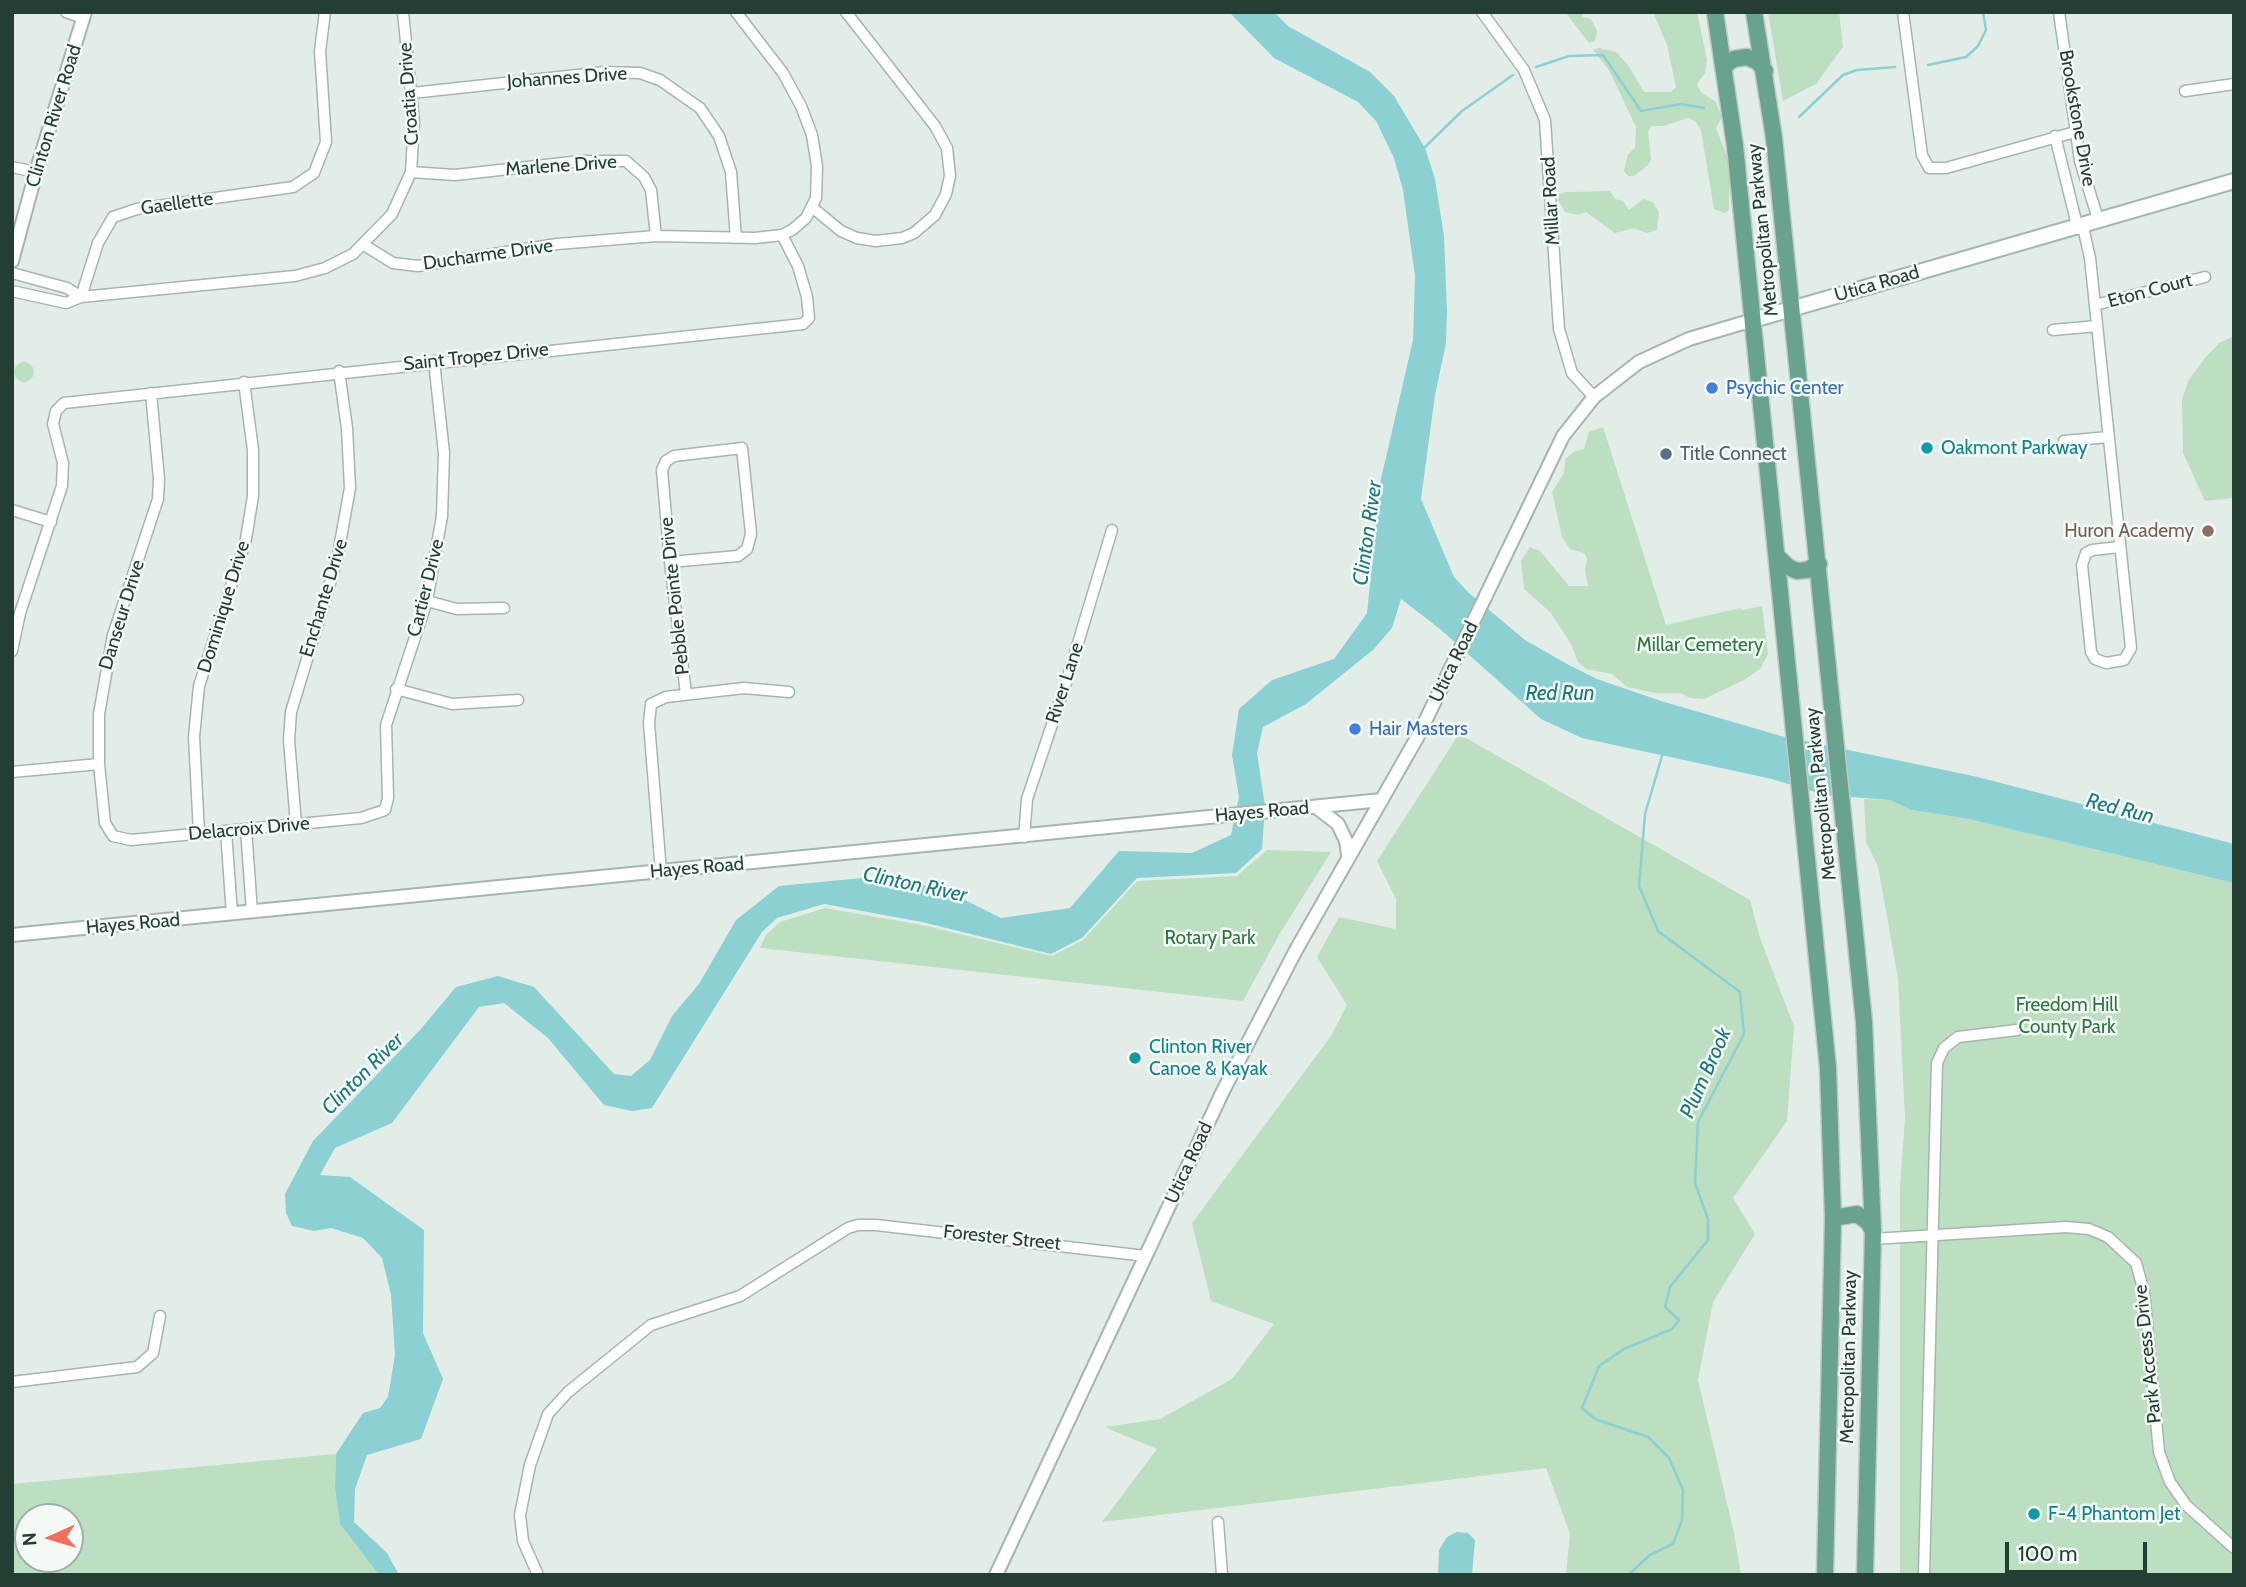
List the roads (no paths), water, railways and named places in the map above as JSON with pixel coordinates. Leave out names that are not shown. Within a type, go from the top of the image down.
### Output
[{"type":"main road","name":"Metropolitan Parkway","points":[[1715,12],[1724,66],[1753,320],[1825,1039],[1833,1218],[1825,1575]]},
{"type":"main road","name":"Metropolitan Parkway","points":[[1754,12],[1765,71],[1792,308],[1866,1043],[1873,1236],[1865,1575]]},
{"type":"main road","points":[[1724,66],[1734,59],[1747,57],[1758,62],[1765,71]]},
{"type":"main road","name":"Utica Road","points":[[1753,320],[2081,228],[2234,181]]},
{"type":"main road","points":[[1777,556],[1788,567],[1797,571],[1819,564]]},
{"type":"main road","points":[[1833,1218],[1857,1214],[1868,1222],[1873,1236]]},
{"type":"street","points":[[66,12],[84,15]]},
{"type":"street","name":"Gaellette","points":[[81,297],[98,243],[113,218],[137,209],[293,187],[308,178],[319,165],[326,142],[327,123],[320,51],[325,12]]},
{"type":"street","name":"Croatia Drive","points":[[364,245],[392,214],[411,172],[412,93],[402,12]]},
{"type":"street","points":[[736,12],[783,72],[805,114],[817,166],[818,187],[813,208],[799,224],[782,235]]},
{"type":"street","points":[[813,208],[841,231],[857,238],[876,241],[902,239],[914,233],[935,215],[946,194],[950,176],[947,148],[935,126],[846,12]]},
{"type":"street","name":"Millar Road","points":[[1482,12],[1524,70],[1545,120],[1559,328],[1572,373],[1594,397]]},
{"type":"street","points":[[1903,12],[1922,155],[1929,168],[1946,168],[2075,132]]},
{"type":"street","name":"Brookstone Drive","points":[[2059,12],[2080,161],[2099,222]]},
{"type":"street","name":"Clinton River Road","points":[[12,261],[84,15]]},
{"type":"street","name":"Johannes Drive","points":[[412,93],[605,72],[640,73],[660,80],[700,108],[719,136],[731,172],[736,238]]},
{"type":"street","points":[[2185,91],[2234,84]]},
{"type":"street","name":"Brookstone Drive","points":[[2054,136],[2081,228],[2095,305],[2131,648],[2124,660],[2106,663],[2095,659],[2091,652],[2082,565],[2086,553],[2092,550],[2120,547]]},
{"type":"street","name":"Marlene Drive","points":[[411,172],[455,175],[581,161],[626,161],[644,177],[650,190],[656,236]]},
{"type":"street","points":[[12,167],[36,172]]},
{"type":"street","name":"Ducharme Drive","points":[[364,245],[393,263],[418,265],[557,244],[656,236],[736,238],[782,235]]},
{"type":"street","name":"Saint Tropez Drive","points":[[51,522],[63,478],[63,463],[53,424],[56,411],[69,401],[803,324],[809,318],[807,297],[798,266],[782,235]]},
{"type":"street","points":[[12,290],[66,303],[81,297],[295,276],[342,261],[364,245]]},
{"type":"street","points":[[12,273],[67,288],[81,297]]},
{"type":"street","name":"Eton Court","points":[[2095,305],[2205,277]]},
{"type":"street","name":"Utica Road","points":[[996,1575],[1223,1091],[1348,855],[1382,800],[1455,662],[1563,436],[1594,397],[1621,374],[1660,351],[1753,320]]},
{"type":"street","points":[[2053,330],[2097,326]]},
{"type":"street","name":"Cartier Drive","points":[[385,810],[388,798],[385,736],[396,689],[426,601],[436,555],[444,491],[444,453],[434,361]]},
{"type":"street","name":"Enchante Drive","points":[[296,824],[289,740],[291,712],[337,560],[350,488],[347,428],[339,371]]},
{"type":"street","name":"Dominique Drive","points":[[199,833],[194,737],[199,686],[246,539],[253,496],[253,450],[244,382]]},
{"type":"street","name":"Danseur Drive","points":[[113,836],[103,815],[99,714],[106,662],[158,499],[159,479],[151,393]]},
{"type":"street","points":[[2064,441],[2109,437]]},
{"type":"street","name":"Pebble Pointe Drive","points":[[660,872],[649,709],[656,699],[685,694],[670,562],[662,475],[666,460],[679,454],[743,448],[751,534],[747,549],[738,556],[670,562]]},
{"type":"street","points":[[12,510],[51,522],[16,612],[12,651]]},
{"type":"street","name":"River Lane","points":[[1024,837],[1027,799],[1066,683],[1112,530]]},
{"type":"street","points":[[426,601],[457,609],[505,608]]},
{"type":"street","points":[[685,694],[744,688],[789,692]]},
{"type":"street","points":[[396,689],[452,704],[518,701]]},
{"type":"street","points":[[12,772],[99,764]]},
{"type":"street","name":"Hayes Road","points":[[12,935],[1382,800]]},
{"type":"street","points":[[1316,807],[1338,824],[1346,841],[1348,855]]},
{"type":"street","name":"Delacroix Drive","points":[[113,836],[131,840],[226,831],[361,818],[385,810]]},
{"type":"street","points":[[246,829],[252,912]]},
{"type":"street","points":[[226,831],[232,914]]},
{"type":"street","points":[[1924,1575],[1937,1063],[1944,1048],[1958,1037],[2017,1030]]},
{"type":"street","name":"Forester Street","points":[[538,1575],[526,1550],[520,1515],[530,1465],[554,1406],[651,1325],[740,1296],[848,1228],[858,1225],[876,1224],[1146,1256]]},
{"type":"street","name":"Park Access Drive","points":[[1873,1236],[1934,1238],[2030,1229],[2089,1229],[2105,1235],[2136,1263],[2144,1292],[2160,1452],[2166,1472],[2186,1505],[2234,1548]]},
{"type":"street","points":[[12,1382],[137,1367],[153,1353],[160,1316]]},
{"type":"street","points":[[1217,1522],[1222,1575]]},
{"type":"water","points":[[1229,12],[1274,12],[1288,26],[1370,72],[1394,96],[1425,148],[1435,179],[1444,236],[1447,311],[1446,343],[1435,395],[1421,499],[1454,577],[1469,593],[1525,640],[1567,664],[1597,679],[1661,701],[1781,736],[1978,777],[2234,844],[2234,883],[1969,819],[1911,810],[1890,800],[1825,795],[1772,779],[1582,738],[1541,719],[1440,629],[1401,599],[1392,628],[1374,649],[1306,704],[1263,727],[1257,753],[1265,806],[1262,849],[1236,873],[1137,878],[1082,938],[1051,954],[922,922],[824,904],[777,918],[762,932],[652,1108],[632,1111],[604,1105],[548,1038],[504,1003],[479,1007],[392,1123],[335,1148],[320,1175],[350,1177],[424,1230],[423,1333],[443,1379],[421,1439],[367,1455],[355,1489],[354,1522],[387,1553],[399,1575],[379,1575],[340,1524],[335,1488],[336,1454],[363,1413],[380,1408],[388,1397],[395,1355],[391,1295],[382,1258],[363,1238],[331,1228],[314,1231],[292,1226],[286,1213],[285,1194],[313,1141],[420,1030],[456,987],[498,976],[534,987],[614,1074],[631,1076],[650,1060],[672,1016],[699,984],[736,920],[779,886],[862,878],[939,887],[1001,918],[1070,908],[1119,851],[1192,853],[1231,835],[1239,797],[1232,755],[1239,709],[1272,680],[1334,659],[1367,613],[1381,479],[1413,340],[1415,276],[1403,190],[1394,158],[1376,121],[1358,102],[1274,58]]},
{"type":"water","points":[[1457,1532],[1468,1533],[1475,1540],[1472,1575],[1438,1575],[1439,1550],[1447,1537]]},
{"type":"waterway","points":[[1928,65],[1966,57],[1978,46],[1986,30],[1983,12]]},
{"type":"waterway","points":[[1536,67],[1569,56],[1603,55],[1641,111],[1681,104],[1704,108]]},
{"type":"waterway","points":[[1799,117],[1843,75],[1857,70],[1895,67]]},
{"type":"waterway","points":[[1424,148],[1462,111],[1513,75]]},
{"type":"waterway","name":"Plum Brook","points":[[1628,1575],[1650,1555],[1673,1544],[1682,1520],[1683,1490],[1669,1458],[1648,1437],[1595,1419],[1582,1408],[1599,1366],[1624,1349],[1672,1329],[1679,1320],[1665,1307],[1670,1287],[1708,1240],[1708,1219],[1695,1183],[1698,1122],[1744,1034],[1740,992],[1658,931],[1639,886],[1645,814],[1662,756]]},
{"type":"place","name":"Psychic Center","points":[[1712,388]]},
{"type":"place","name":"Oakmont Parkway","points":[[1927,448]]},
{"type":"place","name":"Title Connect","points":[[1666,454]]},
{"type":"place","name":"Huron Academy","points":[[2208,531]]},
{"type":"place","name":"Hair Masters","points":[[1355,729]]},
{"type":"place","name":"Clinton River Canoe & Kayak","points":[[1135,1058]]},
{"type":"place","name":"F-4 Phantom Jet","points":[[2034,1514]]},
{"type":"water label","name":"Clinton River","points":[[1368,533]]},
{"type":"water label","name":"Red Run","points":[[1560,694]]},
{"type":"water label","name":"Red Run","points":[[2120,809]]},
{"type":"water label","name":"Clinton River","points":[[915,885]]},
{"type":"water label","name":"Clinton River","points":[[363,1074]]},
{"type":"park label","name":"Millar Cemetery","points":[[1700,645]]},
{"type":"park label","name":"Rotary Park","points":[[1210,938]]},
{"type":"park label","name":"Freedom Hill County Park","points":[[2067,1016]]}]
